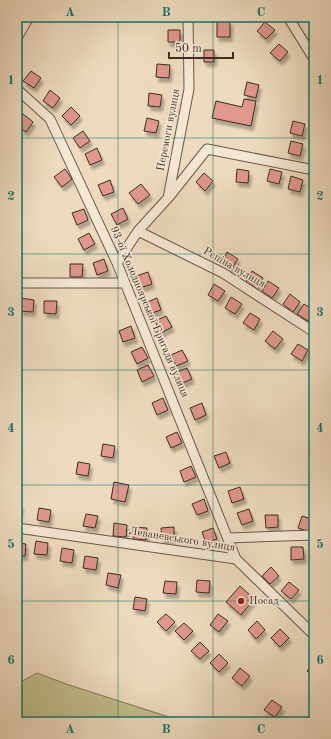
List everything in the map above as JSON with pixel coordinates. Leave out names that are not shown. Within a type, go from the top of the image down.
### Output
[{"type":"street","points":[[17,38],[29,17]]},
{"type":"street","name":"Перемоги вулиця","points":[[168,198],[189,89],[188,17]]},
{"type":"street","points":[[288,17],[314,59]]},
{"type":"street","name":"93-ої Холодноярської Бригади вулиця","points":[[17,89],[50,119],[117,263],[236,558]]},
{"type":"street","name":"Перемоги вулиця","points":[[117,263],[138,231],[168,198],[207,149],[314,170]]},
{"type":"street","name":"Рєпіна вулиця","points":[[138,231],[224,273],[314,332]]},
{"type":"street","points":[[17,283],[125,283]]},
{"type":"street","name":"Леваневського вулиця","points":[[17,528],[236,558],[314,635]]},
{"type":"street","points":[[228,538],[314,535]]},
{"type":"shaded area","points":[[37,673],[66,684],[172,718],[174,722],[17,722],[17,684]]},
{"type":"building","points":[[217,21],[230,21],[230,37],[217,37]]},
{"type":"building","points":[[265,22],[275,30],[266,39],[257,31]]},
{"type":"building","points":[[168,30],[180,30],[180,42],[168,42]]},
{"type":"building","points":[[279,44],[288,52],[280,61],[270,53]]},
{"type":"building","points":[[204,50],[214,50],[214,62],[204,62]]},
{"type":"building","points":[[157,64],[170,65],[169,78],[156,77]]},
{"type":"building","points":[[31,71],[41,78],[34,88],[23,81]]},
{"type":"building","points":[[247,82],[259,85],[256,98],[244,95]]},
{"type":"building","points":[[50,90],[60,98],[53,108],[43,101]]},
{"type":"building","points":[[149,93],[162,95],[160,107],[148,106]]},
{"type":"building","points":[[244,99],[256,101],[251,126],[212,118],[216,101],[242,107]]},
{"type":"building","points":[[71,107],[80,116],[71,125],[62,116]]},
{"type":"building","points":[[23,114],[33,122],[26,132],[17,125]]},
{"type":"building","points":[[147,118],[159,121],[156,133],[144,131]]},
{"type":"building","points":[[293,121],[305,124],[302,136],[290,133]]},
{"type":"building","points":[[83,131],[90,141],[80,148],[73,138]]},
{"type":"building","points":[[291,141],[303,144],[300,156],[288,153]]},
{"type":"building","points":[[97,148],[102,160],[90,165],[85,154]]},
{"type":"building","points":[[65,169],[72,179],[62,187],[54,177]]},
{"type":"building","points":[[237,169],[249,171],[248,183],[236,182]]},
{"type":"building","points":[[270,169],[282,172],[279,184],[267,181]]},
{"type":"building","points":[[204,173],[213,181],[205,191],[196,182]]},
{"type":"building","points":[[291,176],[303,180],[300,192],[288,189]]},
{"type":"building","points":[[110,180],[114,192],[103,196],[98,185]]},
{"type":"building","points":[[141,184],[150,195],[138,204],[129,193]]},
{"type":"building","points":[[123,208],[128,219],[117,225],[111,214]]},
{"type":"building","points":[[84,209],[88,220],[77,225],[72,213]]},
{"type":"building","points":[[89,233],[95,244],[84,250],[78,239]]},
{"type":"building","points":[[227,252],[238,259],[231,269],[221,263]]},
{"type":"building","points":[[104,259],[108,271],[97,275],[93,263]]},
{"type":"building","points":[[70,264],[83,264],[82,277],[70,277]]},
{"type":"building","points":[[252,271],[263,278],[256,288],[246,282]]},
{"type":"building","points":[[148,272],[152,284],[140,288],[136,276]]},
{"type":"building","points":[[268,281],[279,288],[272,298],[262,291]]},
{"type":"building","points":[[214,284],[225,291],[218,301],[208,295]]},
{"type":"building","points":[[290,294],[300,302],[293,312],[283,304]]},
{"type":"building","points":[[231,297],[242,304],[235,314],[225,308]]},
{"type":"building","points":[[21,298],[34,300],[33,312],[20,311]]},
{"type":"building","points":[[157,298],[161,310],[149,314],[145,303]]},
{"type":"building","points":[[44,301],[57,301],[56,314],[44,313]]},
{"type":"building","points":[[304,304],[314,310],[308,321],[297,314]]},
{"type":"building","points":[[250,313],[260,319],[254,330],[243,323]]},
{"type":"building","points":[[166,316],[172,327],[161,333],[155,321]]},
{"type":"building","points":[[131,326],[135,338],[123,342],[119,331]]},
{"type":"building","points":[[273,331],[283,339],[275,349],[265,341]]},
{"type":"building","points":[[298,344],[308,350],[302,361],[291,354]]},
{"type":"building","points":[[142,347],[148,358],[137,364],[131,352]]},
{"type":"building","points":[[182,350],[188,361],[176,366],[171,355]]},
{"type":"building","points":[[148,365],[154,376],[142,382],[137,370]]},
{"type":"building","points":[[187,368],[192,379],[180,384],[175,373]]},
{"type":"building","points":[[163,398],[168,410],[157,415],[152,403]]},
{"type":"building","points":[[202,403],[206,415],[195,420],[190,408]]},
{"type":"building","points":[[177,432],[182,443],[171,448],[166,437]]},
{"type":"building","points":[[103,444],[115,446],[113,458],[101,456]]},
{"type":"building","points":[[226,452],[230,463],[219,468],[214,456]]},
{"type":"building","points":[[78,462],[90,464],[88,476],[76,474]]},
{"type":"building","points":[[191,466],[196,477],[184,482],[180,471]]},
{"type":"building","points":[[114,482],[129,485],[125,502],[111,499]]},
{"type":"building","points":[[240,487],[244,499],[232,503],[228,491]]},
{"type":"building","points":[[314,492],[314,506],[309,503]]},
{"type":"building","points":[[204,499],[208,511],[197,515],[192,504]]},
{"type":"building","points":[[17,504],[21,505],[19,517],[17,517]]},
{"type":"building","points":[[39,508],[51,510],[49,522],[37,520]]},
{"type":"building","points":[[249,509],[253,521],[242,525],[237,513]]},
{"type":"building","points":[[86,514],[98,516],[95,528],[83,526]]},
{"type":"building","points":[[265,515],[278,515],[278,527],[266,528]]},
{"type":"building","points":[[302,516],[314,520],[310,532],[298,528]]},
{"type":"building","points":[[114,523],[127,525],[126,537],[113,536]]},
{"type":"building","points":[[134,527],[147,528],[146,540],[133,539]]},
{"type":"building","points":[[174,527],[174,539],[162,540],[161,528]]},
{"type":"building","points":[[213,528],[217,539],[206,543],[202,532]]},
{"type":"building","points":[[36,541],[48,543],[47,555],[34,554]]},
{"type":"building","points":[[17,543],[26,544],[25,556],[17,556]]},
{"type":"building","points":[[291,547],[303,547],[304,559],[291,560]]},
{"type":"building","points":[[62,548],[74,550],[72,563],[60,561]]},
{"type":"building","points":[[85,556],[98,558],[96,570],[83,568]]},
{"type":"building","points":[[271,567],[279,576],[270,584],[262,576]]},
{"type":"building","points":[[108,573],[121,575],[118,588],[106,585]]},
{"type":"building","points":[[197,580],[210,581],[209,593],[196,592]]},
{"type":"building","points":[[165,581],[177,582],[176,594],[163,593]]},
{"type":"building","points":[[289,582],[299,590],[291,599],[281,591]]},
{"type":"building","points":[[240,586],[254,599],[241,615],[226,602]]},
{"type":"building","points":[[135,597],[147,599],[145,611],[133,609]]},
{"type":"building","points":[[166,614],[175,622],[166,631],[157,622]]},
{"type":"building","points":[[218,614],[228,621],[219,632],[210,625]]},
{"type":"building","points":[[257,621],[265,630],[256,639],[248,630]]},
{"type":"building","points":[[184,623],[193,631],[184,640],[175,631]]},
{"type":"building","points":[[280,629],[289,638],[280,647],[271,638]]},
{"type":"building","points":[[200,642],[209,651],[200,659],[191,651]]},
{"type":"building","points":[[219,654],[228,663],[219,672],[210,663]]},
{"type":"building","points":[[314,663],[314,676],[307,671]]},
{"type":"building","points":[[240,668],[250,676],[242,686],[232,678]]},
{"type":"building","points":[[272,700],[282,707],[275,717],[264,710]]},
{"type":"place","name":"Посад","points":[[241,601]]}]
